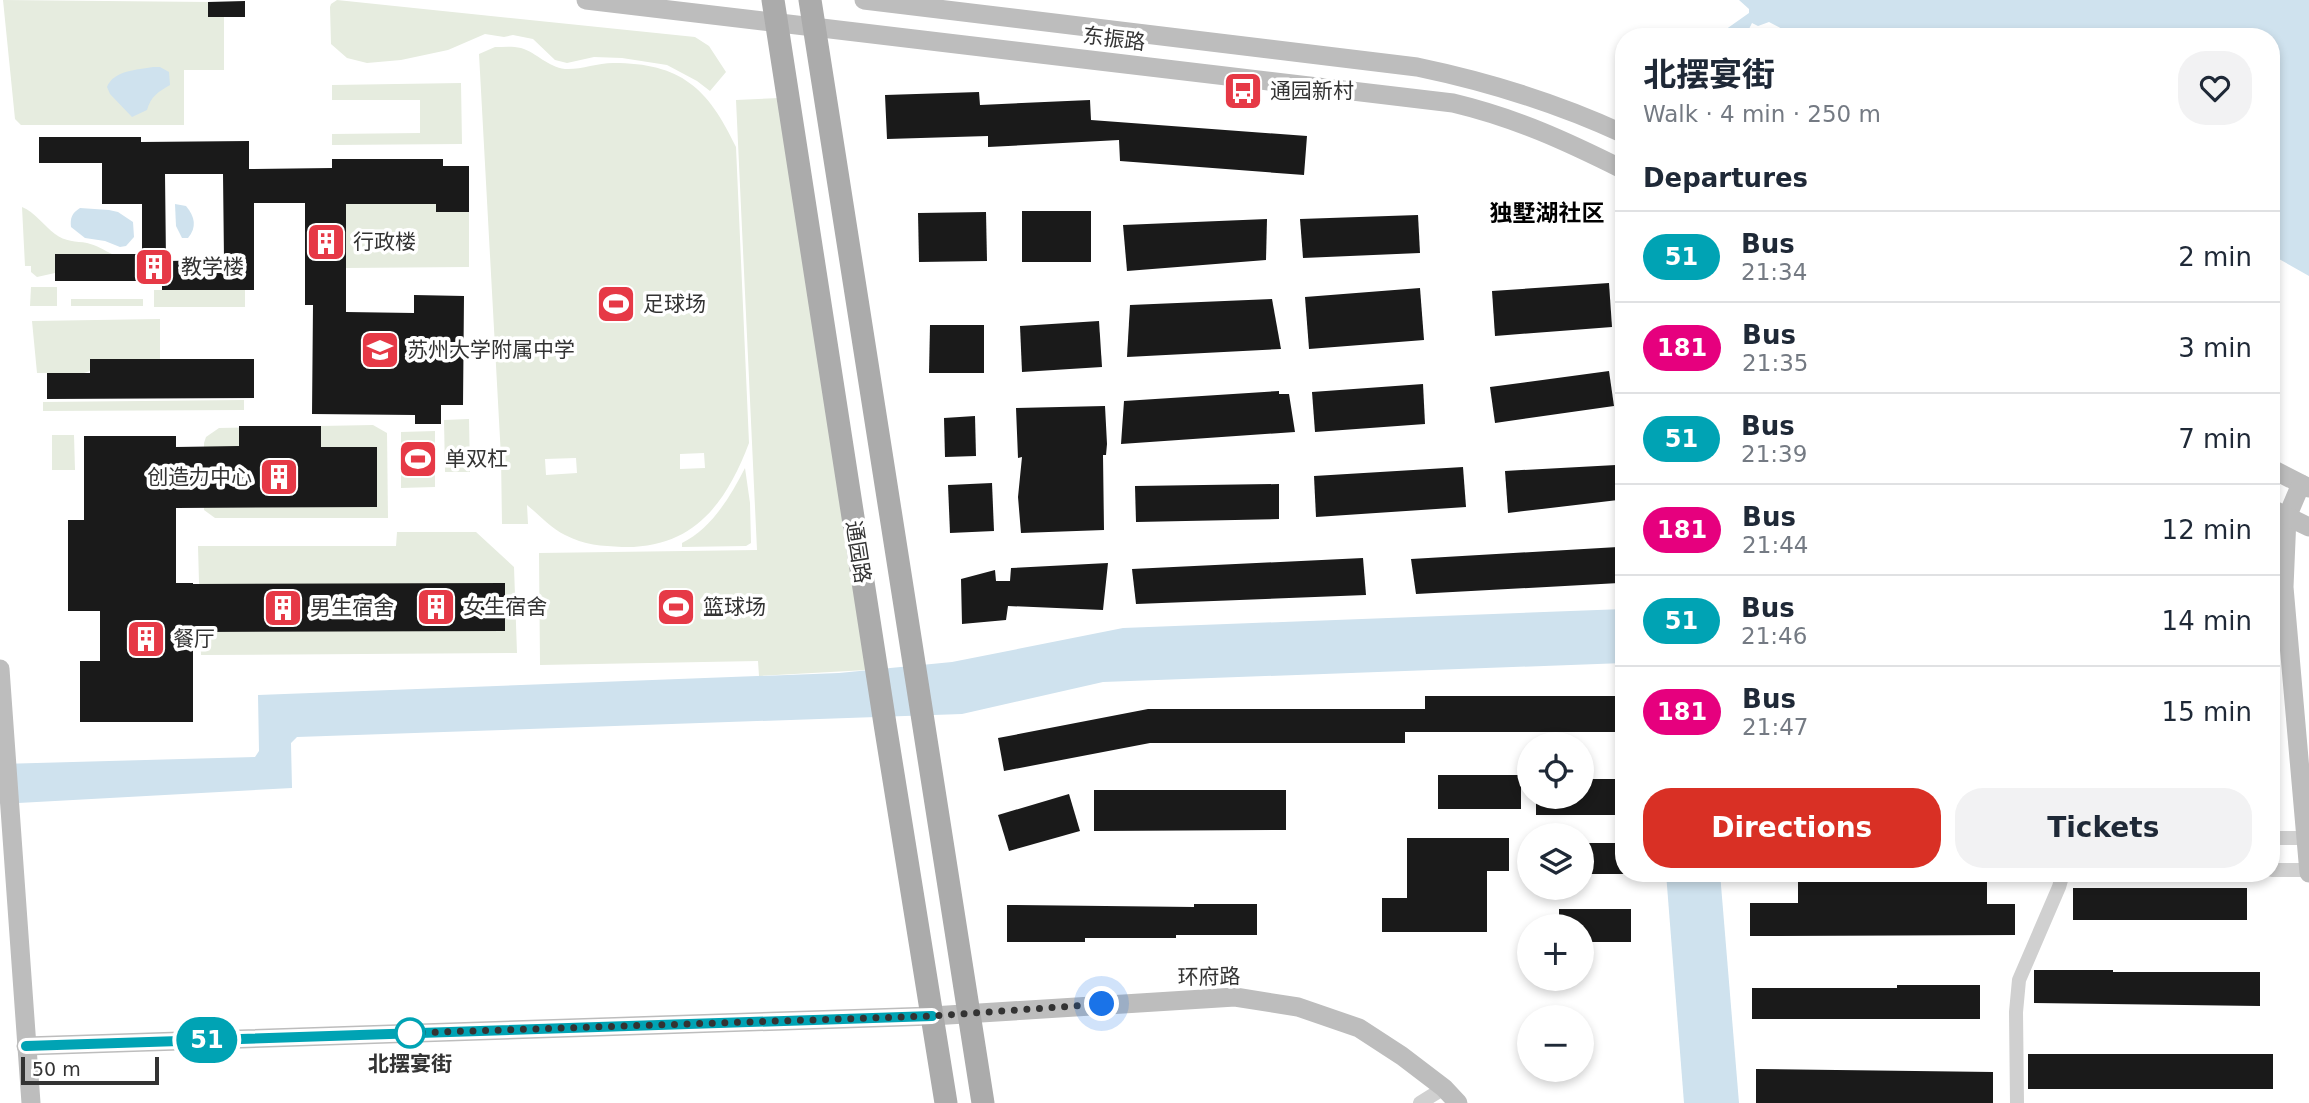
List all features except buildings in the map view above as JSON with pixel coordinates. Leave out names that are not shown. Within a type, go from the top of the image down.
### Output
[{"type":"main road","name":"东振路","points":[[586,0],[774,11],[814,27],[1453,103],[1538,128],[1615,166]]},
{"type":"main road","name":"通园路","points":[[810,0],[983,1103]]},
{"type":"main road","name":"东振路","points":[[864,0],[1417,67],[1542,100],[1582,114],[1615,130]]},
{"type":"main road","name":"通园路","points":[[774,11],[946,1103]]},
{"type":"main road","points":[[2280,473],[2305,486],[2280,512]]},
{"type":"main road","points":[[2280,513],[2309,527]]},
{"type":"main road","points":[[2280,528],[2309,871]]},
{"type":"main road","points":[[0,669],[31,1103]]},
{"type":"main road","name":"环府路","points":[[932,1016],[1235,997],[1298,1007],[1359,1028],[1402,1056],[1444,1088],[1458,1103]]},
{"type":"main road","points":[[26,1046],[932,1016]]},
{"type":"street","points":[[2280,838],[2306,838]]},
{"type":"street","points":[[2280,870],[2309,871]]},
{"type":"street","points":[[2017,1103],[2016,1012],[2019,980],[2060,882]]},
{"type":"street","points":[[1420,1103],[1444,1088]]},
{"type":"shaded area","points":[[3,0],[208,2],[208,17],[224,17],[224,70],[184,70],[184,125],[21,125],[15,119]]},
{"type":"shaded area","points":[[337,0],[695,37],[709,46],[726,72],[710,91],[667,65],[594,57],[567,63],[555,60],[533,39],[485,34],[448,50],[401,60],[367,63],[347,58],[331,44],[330,7]]},
{"type":"shaded area","points":[[495,47],[515,47],[565,69],[613,63],[637,64],[674,74],[703,94],[715,109],[736,147],[749,443],[729,485],[704,519],[669,540],[647,546],[622,547],[586,543],[560,532],[527,505],[528,524],[502,524],[501,457],[479,54]],"holes":[[[704,453],[705,468],[680,469],[680,454]],[[576,458],[577,473],[546,475],[545,459]]]},
{"type":"shaded area","points":[[461,83],[462,144],[332,145],[332,134],[420,133],[420,100],[332,100],[332,85]]},
{"type":"shaded area","points":[[779,98],[867,670],[759,676],[758,661],[540,665],[539,553],[757,550],[736,100]]},
{"type":"shaded area","points":[[333,204],[436,204],[436,212],[469,212],[469,267],[346,268]]},
{"type":"shaded area","points":[[22,207],[59,237],[90,244],[112,254],[55,254],[55,273],[37,277],[31,272],[31,266],[25,266]]},
{"type":"shaded area","points":[[31,287],[57,287],[57,306],[30,306]]},
{"type":"shaded area","points":[[154,290],[245,290],[245,307],[154,307]]},
{"type":"shaded area","points":[[71,299],[143,299],[143,306],[71,306]]},
{"type":"shaded area","points":[[160,319],[160,359],[90,359],[90,371],[84,373],[37,373],[32,321]]},
{"type":"shaded area","points":[[244,400],[244,410],[43,411],[43,402]]},
{"type":"shaded area","points":[[469,419],[470,472],[445,472],[444,420]]},
{"type":"shaded area","name":"创造力中心","points":[[373,425],[387,433],[388,518],[215,518],[204,510],[204,443],[206,437],[219,428]]},
{"type":"shaded area","name":"单双杠","points":[[435,431],[435,487],[401,488],[401,432]]},
{"type":"shaded area","points":[[52,435],[74,435],[75,470],[52,470]]},
{"type":"shaded area","points":[[745,468],[750,503],[751,543],[746,546],[682,547],[682,543],[693,537],[719,511]]},
{"type":"shaded area","points":[[397,532],[476,532],[514,567],[517,653],[201,655],[198,546],[396,546]]},
{"type":"water","points":[[1739,0],[2309,0],[2309,276],[2280,260],[2280,28],[1781,28],[1769,22],[1758,26],[1752,23],[1750,28],[1728,28],[1749,13],[1749,9]]},
{"type":"water","points":[[153,67],[169,72],[170,85],[156,95],[147,110],[132,117],[110,94],[107,87],[110,81],[120,74]]},
{"type":"water","points":[[175,204],[186,206],[193,218],[193,230],[188,238],[182,238],[176,226]]},
{"type":"water","points":[[80,208],[118,212],[133,222],[134,237],[126,246],[120,247],[85,238],[71,227],[72,216]]},
{"type":"water","points":[[1615,609],[1615,663],[1103,682],[962,714],[297,737],[291,743],[292,788],[0,804],[0,764],[255,757],[259,751],[258,695],[839,673],[952,662],[1123,628]]},
{"type":"water","points":[[1667,882],[1721,882],[1739,1103],[1684,1103]]},
{"type":"bus line","name":"51","points":[[26,1046],[932,1016]]},
{"type":"place","name":"通园新村","points":[[1243,91]]},
{"type":"place","name":"行政楼","points":[[326,242]]},
{"type":"place","name":"教学楼","points":[[154,267]]},
{"type":"place","name":"足球场","points":[[616,304]]},
{"type":"place","name":"苏州大学附属中学","points":[[380,350]]},
{"type":"place","name":"单双杠","points":[[418,459]]},
{"type":"place","name":"创造力中心","points":[[279,477]]},
{"type":"place","name":"女生宿舍","points":[[436,607]]},
{"type":"place","name":"篮球场","points":[[676,607]]},
{"type":"place","name":"男生宿舍","points":[[283,608]]},
{"type":"place","name":"餐厅","points":[[146,639]]},
{"type":"place","name":"北摆宴街","points":[[410,1033]]},
{"type":"district","name":"独墅湖社区","points":[[1547,213]]},
{"type":"route","points":[[410,1033],[932,1016],[1102,1004]]}]
